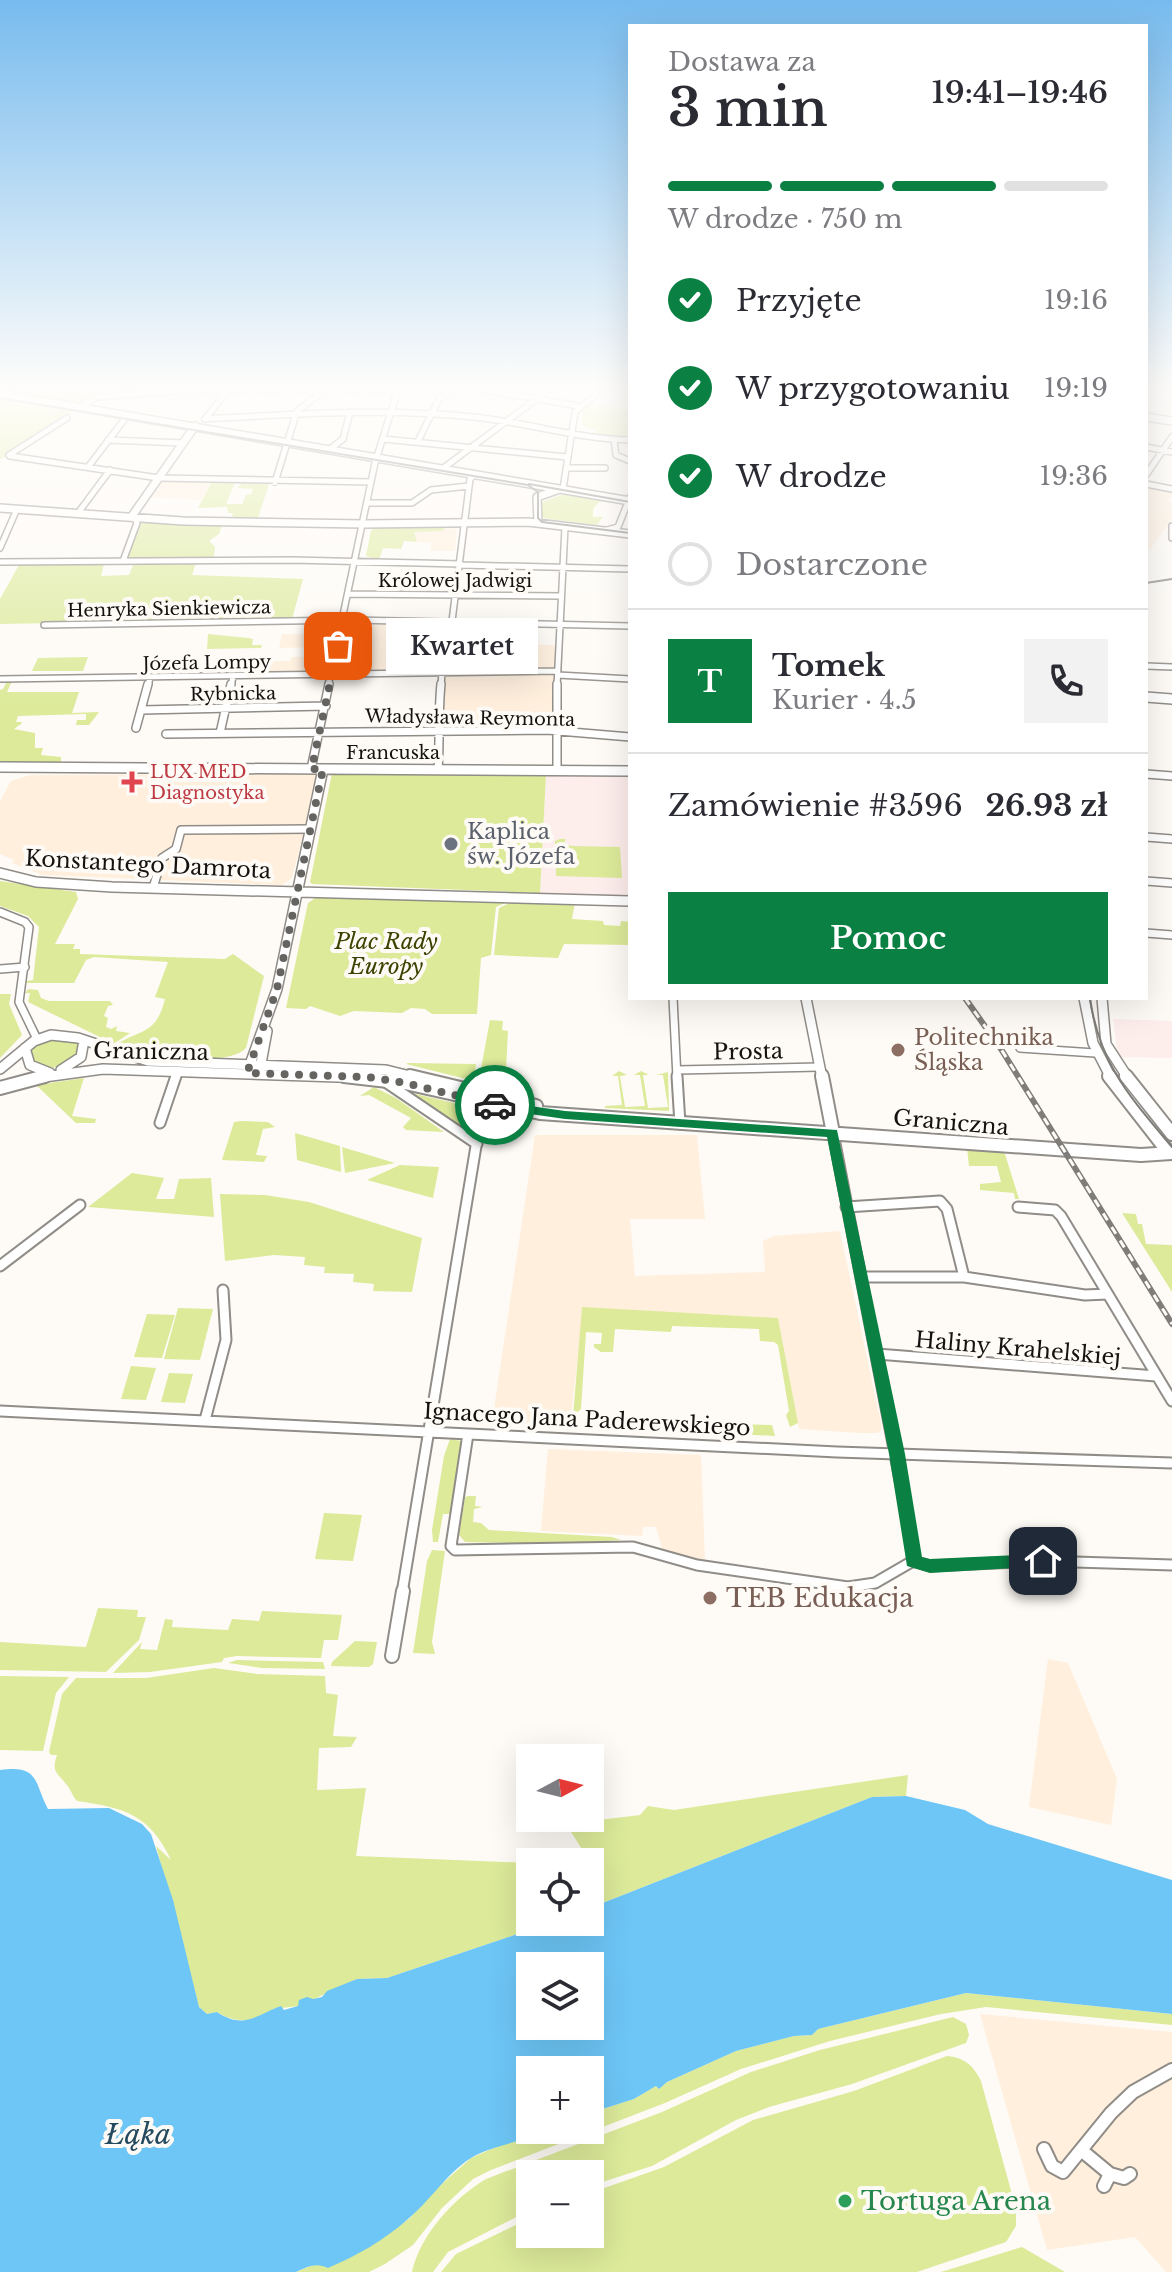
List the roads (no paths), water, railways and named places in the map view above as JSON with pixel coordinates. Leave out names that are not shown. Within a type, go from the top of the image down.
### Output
[{"type":"street","points":[[78,513],[91,495]]},
{"type":"street","points":[[123,561],[137,519],[150,495]]},
{"type":"street","points":[[311,769],[369,495]]},
{"type":"street","points":[[368,503],[412,503],[424,495]]},
{"type":"street","points":[[452,621],[468,495]]},
{"type":"street","points":[[538,523],[537,497],[543,495]]},
{"type":"street","points":[[603,495],[628,499]]},
{"type":"street","points":[[602,531],[618,527],[628,504]]},
{"type":"street","points":[[0,508],[137,519],[364,524],[538,523],[628,534]]},
{"type":"street","points":[[0,548],[17,509]]},
{"type":"street","points":[[557,770],[565,527]]},
{"type":"street","points":[[1171,529],[1172,538]]},
{"type":"street","points":[[0,562],[356,560],[628,569]]},
{"type":"street","name":"Królowej Jadwigi","points":[[349,594],[561,596]]},
{"type":"street","name":"Henryka Sienkiewicza","points":[[44,625],[343,620],[628,626]]},
{"type":"street","points":[[1148,666],[1172,667]]},
{"type":"street","points":[[438,770],[442,672]]},
{"type":"street","name":"Józefa Lompy","points":[[0,679],[442,672],[558,673],[573,677],[628,679]]},
{"type":"street","points":[[220,733],[233,677]]},
{"type":"street","points":[[136,728],[150,678]]},
{"type":"street","points":[[1148,697],[1172,699]]},
{"type":"street","name":"Rybnicka","points":[[141,710],[326,706]]},
{"type":"street","name":"Władysława Reymonta","points":[[166,734],[558,730],[628,737]]},
{"type":"street","name":"Francuska","points":[[0,769],[628,771]]},
{"type":"street","points":[[256,1066],[296,905],[323,769]]},
{"type":"street","points":[[1148,774],[1172,776]]},
{"type":"street","points":[[153,888],[162,858],[176,849],[181,830],[311,829]]},
{"type":"street","points":[[1148,837],[1172,839]]},
{"type":"street","name":"Konstantego Damrota","points":[[0,873],[54,884],[628,901]]},
{"type":"street","points":[[1148,881],[1172,883]]},
{"type":"street","points":[[296,905],[316,892]]},
{"type":"street","points":[[0,912],[25,922],[29,927],[19,1005],[37,1039],[0,1069]]},
{"type":"street","points":[[1148,933],[1172,935]]},
{"type":"street","points":[[0,969],[25,967]]},
{"type":"street","points":[[673,1000],[680,1121]]},
{"type":"street","points":[[806,1000],[897,1454],[913,1561]]},
{"type":"street","points":[[1084,1000],[1088,1032],[1095,1053],[1171,1153]]},
{"type":"street","points":[[1102,1000],[1106,1044],[1113,1059],[1172,1134]]},
{"type":"street","points":[[256,1066],[269,1016]]},
{"type":"street","name":"Graniczna","points":[[37,1039],[59,1034],[148,1061],[256,1066],[380,1079],[496,1101]]},
{"type":"street","points":[[25,1048],[30,1065],[55,1073],[81,1057],[84,1040]]},
{"type":"street","points":[[1020,1048],[1095,1053]]},
{"type":"street","name":"Graniczna","points":[[0,1088],[55,1073],[111,1069],[178,1071],[285,1065],[386,1070],[540,1113],[1141,1155],[1171,1153]]},
{"type":"street","name":"Prosta","points":[[677,1070],[819,1067]]},
{"type":"street","points":[[160,1123],[178,1071]]},
{"type":"street","points":[[380,1079],[477,1144]]},
{"type":"street","points":[[392,1656],[479,1130],[496,1101]]},
{"type":"street","points":[[846,1207],[940,1201],[947,1209],[964,1277]]},
{"type":"street","points":[[0,1266],[80,1205]]},
{"type":"street","points":[[1018,1207],[1055,1210],[1172,1401]]},
{"type":"street","points":[[861,1277],[964,1277],[1075,1294],[1107,1294]]},
{"type":"street","points":[[205,1420],[226,1340],[223,1290]]},
{"type":"street","name":"Haliny Krahelskiej","points":[[877,1354],[1156,1376]]},
{"type":"street","name":"Ignacego Jana Paderewskiego","points":[[0,1411],[897,1454],[1172,1463]]},
{"type":"street","points":[[468,1434],[451,1546],[455,1550],[633,1547],[697,1565],[848,1587],[875,1583],[913,1561],[930,1566],[1043,1561],[1172,1565]]},
{"type":"street","points":[[1044,2149],[1052,2166],[1063,2172],[1105,2119],[1133,2092],[1172,2069],[1172,2059]]},
{"type":"street","points":[[1081,2150],[1107,2180],[1130,2174]]},
{"type":"water","name":"Łąka","points":[[0,1770],[29,1773],[48,1809],[109,1808],[142,1824],[151,1834],[173,1900],[199,2007],[207,2014],[217,2012],[235,2020],[250,2019],[281,2006],[284,2010],[298,2006],[299,2000],[322,1997],[327,1991],[357,1979],[387,1978],[516,1934],[604,1936],[604,1902],[872,1797],[906,1796],[965,1810],[988,1824],[1172,1880],[1172,2014],[966,1993],[818,2029],[812,2035],[794,2036],[736,2051],[667,2082],[659,2089],[656,2086],[634,2099],[604,2109],[604,2056],[516,2056],[516,2141],[471,2158],[399,2227],[370,2247],[328,2268],[316,2265],[296,2272],[0,2272]]},
{"type":"tram line","points":[[538,495],[538,518],[542,522],[628,533]]},
{"type":"tram line","points":[[591,495],[628,502]]},
{"type":"tram line","points":[[1148,583],[1172,579]]},
{"type":"tram line","points":[[1090,1000],[1094,1021],[1109,1061],[1130,1096],[1172,1147]]},
{"type":"railway","points":[[966,1000],[1001,1049],[1172,1324]]},
{"type":"place","name":"Kwartet","points":[[338,646]]},
{"type":"place","name":"LUX MED Diagnostyka","points":[[132,782]]},
{"type":"place","name":"Kaplica św. Józefa","points":[[451,844]]},
{"type":"place","name":"Politechnika Śląska","points":[[898,1050]]},
{"type":"place","name":"TEB Edukacja","points":[[710,1598]]},
{"type":"place","name":"Tortuga Arena","points":[[845,2201]]},
{"type":"park label","name":"Plac Rady Europy","points":[[386,954]]}]
